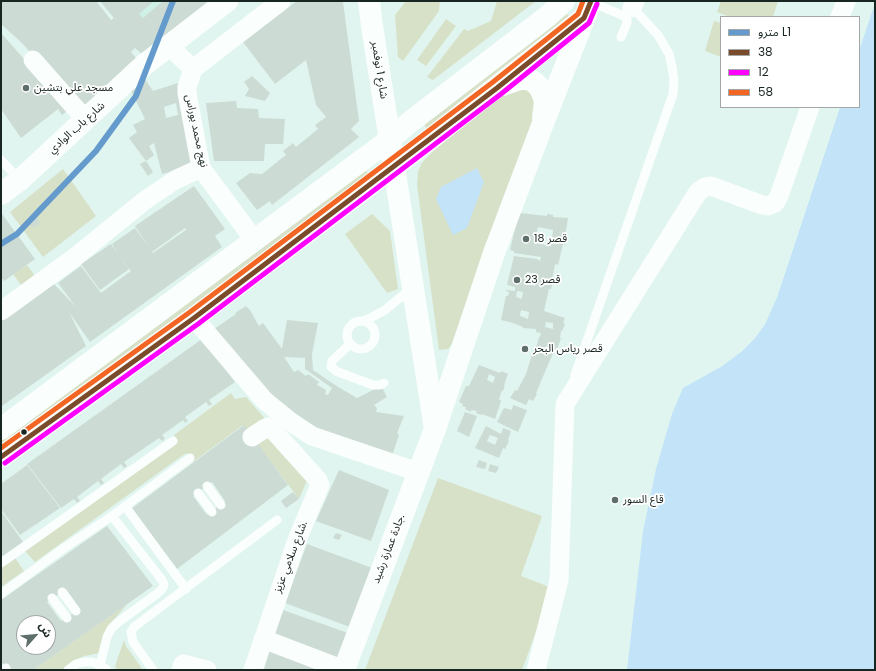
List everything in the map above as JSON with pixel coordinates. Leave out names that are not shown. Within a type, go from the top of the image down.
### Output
[{"type":"main road","name":"شارع باب الوادي","points":[[1,194],[20,180],[144,65],[227,1]]},
{"type":"main road","name":"شارع 1 نوفمبر","points":[[369,1],[389,140],[435,429]]},
{"type":"main road","points":[[1,429],[389,140],[410,122],[548,16],[564,1]]},
{"type":"main road","points":[[1,457],[187,323],[394,167],[497,88],[589,7]]},
{"type":"main road","points":[[542,126],[589,7]]},
{"type":"main road","points":[[497,88],[520,79],[528,79],[534,82],[540,88],[545,101],[542,126]]},
{"type":"main road","name":"جادة عمارة رشيد.","points":[[341,669],[435,429],[494,253],[542,126]]},
{"type":"street","points":[[169,46],[193,69],[281,1]]},
{"type":"street","points":[[840,16],[846,1]]},
{"type":"street","points":[[33,60],[86,120]]},
{"type":"street","name":"نهج محمد بوراس","points":[[193,69],[189,79],[187,93],[201,168],[255,241]]},
{"type":"street","points":[[536,670],[559,580],[565,404],[698,192],[705,187],[711,186],[762,205],[768,206],[776,203],[810,108]]},
{"type":"street","points":[[1,311],[68,263],[144,201],[175,180],[201,168]]},
{"type":"street","points":[[187,323],[264,400],[291,422],[312,436],[418,472]]},
{"type":"street","name":"شارع سلامي عزيز.","points":[[252,437],[268,427],[272,429],[318,480],[320,485],[297,540],[253,670]]},
{"type":"street","points":[[263,639],[341,669]]},
{"type":"street","points":[[182,667],[207,670]]},
{"type":"lane","points":[[565,404],[673,94],[674,80],[669,54],[658,35],[631,3]]},
{"type":"lane","points":[[589,7],[624,16],[627,23],[621,37]]},
{"type":"lane","points":[[1,160],[20,180]]},
{"type":"lane","points":[[385,310],[378,319],[375,327],[373,342],[366,348],[356,348],[350,344],[347,338],[348,329],[354,322],[363,321],[385,310],[413,287]]},
{"type":"lane","points":[[363,321],[371,325],[375,333]]},
{"type":"lane","points":[[350,344],[332,361],[331,367],[338,372],[373,385],[380,385],[384,383]]},
{"type":"lane","points":[[1,563],[173,441]]},
{"type":"lane","points":[[1,594],[64,548],[112,516],[190,458]]},
{"type":"lane","points":[[207,486],[221,505]]},
{"type":"lane","points":[[198,493],[212,512]]},
{"type":"lane","points":[[125,506],[186,589]]},
{"type":"lane","points":[[68,670],[76,664],[84,662],[92,662],[103,667],[107,637],[111,629],[163,588],[164,584],[162,580],[112,516]]},
{"type":"lane","points":[[153,670],[132,642],[131,632],[134,627],[277,520]]},
{"type":"lane","points":[[62,592],[76,611]]},
{"type":"lane","points":[[52,598],[66,618]]},
{"type":"shaded area","points":[[100,1],[163,1],[143,18],[114,18]]},
{"type":"shaded area","points":[[406,1],[440,1],[439,11],[403,61],[398,57],[395,15]]},
{"type":"shaded area","points":[[497,1],[536,1],[433,80],[427,77],[464,29],[468,31],[491,21]]},
{"type":"shaded area","points":[[721,1],[778,1],[773,16],[727,16],[717,12]]},
{"type":"shaded area","points":[[567,14],[570,17],[427,128],[424,125]]},
{"type":"shaded area","points":[[446,19],[456,26],[426,66],[417,60]]},
{"type":"shaded area","points":[[714,21],[720,23],[720,57],[705,51]]},
{"type":"shaded area","points":[[519,82],[540,103],[452,344],[448,349],[439,350],[417,185],[418,172],[421,164],[433,151]]},
{"type":"shaded area","points":[[63,169],[96,216],[43,257],[10,212]]},
{"type":"shaded area","points":[[365,170],[369,174],[1,446],[1,439]]},
{"type":"shaded area","points":[[372,214],[390,231],[398,289],[387,293],[345,234]]},
{"type":"shaded area","points":[[27,265],[35,276],[21,285],[13,274]]},
{"type":"shaded area","points":[[231,393],[235,399],[246,397],[268,422],[309,476],[299,499],[243,425],[193,462],[186,453],[35,562],[25,551],[178,441],[174,435]]},
{"type":"shaded area","points":[[438,478],[542,516],[521,576],[552,588],[522,670],[365,670]]},
{"type":"shaded area","points":[[15,558],[24,571],[1,587],[1,568]]},
{"type":"shaded area","points":[[127,604],[108,627],[100,653],[84,656],[71,662],[63,670],[33,670]]},
{"type":"shaded area","points":[[124,640],[126,646],[143,670],[117,670],[115,666]]},
{"type":"water","points":[[875,3],[875,670],[627,670],[643,531],[656,469],[672,414],[683,388],[722,366],[741,352],[755,338],[765,324],[777,297],[840,108],[860,108],[860,48]]},
{"type":"water","points":[[477,168],[484,182],[467,228],[453,235],[436,199],[441,187]]},
{"type":"pier","points":[[838,108],[840,108],[777,297],[765,324],[755,338],[741,352],[722,366],[680,389],[682,386],[721,365],[739,351],[754,336],[763,323],[775,297]]},
{"type":"building","points":[[1,1],[96,1],[111,20],[114,18],[100,1],[154,1],[139,14],[143,18],[163,1],[209,1],[144,56],[135,48],[131,52],[136,58],[80,111],[23,44],[1,24]]},
{"type":"building","points":[[297,1],[343,2],[359,121],[351,129],[359,137],[272,205],[270,201],[257,210],[236,183],[250,173],[262,174],[286,155],[283,151],[293,143],[296,147],[318,129],[315,125],[326,117],[316,105],[306,60],[275,84],[243,42]]},
{"type":"building","name":"مسجد علي بتشين","points":[[1,33],[61,101],[71,108],[62,115],[58,109],[21,138],[1,109]]},
{"type":"building","points":[[143,76],[153,91],[178,83],[193,166],[162,174],[154,143],[149,146],[154,155],[146,161],[129,138],[137,132],[133,125],[145,119],[129,87]],"holes":[[[176,103],[178,115],[166,118],[164,107]]]},
{"type":"building","points":[[252,76],[270,93],[265,101],[245,96],[249,89],[244,82]]},
{"type":"building","points":[[236,101],[237,108],[258,109],[259,118],[285,119],[283,144],[265,144],[264,161],[214,161],[206,103]]},
{"type":"building","points":[[146,161],[153,172],[148,176],[140,164]]},
{"type":"building","points":[[194,186],[225,229],[215,236],[222,247],[90,342],[69,312],[86,346],[2,406],[1,320],[53,283],[76,307],[58,283],[81,266],[101,293],[131,271],[119,255],[129,269],[100,290],[81,264],[111,244],[118,254],[112,244],[135,228],[149,247],[135,226]],"holes":[[[185,228],[186,230],[153,253],[152,252]]]},
{"type":"building","points":[[520,213],[547,216],[547,214],[553,215],[553,217],[568,218],[565,245],[563,244],[558,265],[555,264],[553,281],[551,289],[549,289],[544,311],[565,318],[563,323],[565,324],[561,331],[561,338],[558,347],[550,360],[536,393],[537,394],[533,401],[529,399],[526,405],[510,398],[515,390],[517,391],[526,374],[534,348],[537,345],[541,333],[536,332],[536,329],[523,328],[513,323],[501,320],[506,296],[508,296],[509,292],[506,290],[515,291],[515,287],[507,285],[514,256],[537,259],[540,261],[541,257],[514,253],[514,251],[510,250]],"holes":[[[538,227],[553,230],[551,246],[535,243]],[[527,272],[538,274],[535,286],[524,283]],[[517,291],[523,292],[522,299],[516,297]],[[521,310],[529,312],[528,319],[520,316]],[[546,322],[553,323],[553,329],[545,327]],[[546,346],[552,349],[550,354],[544,351]]]},
{"type":"building","points":[[2,214],[35,259],[4,281],[1,277]]},
{"type":"building","points":[[32,217],[36,217],[38,218],[38,226],[32,227],[29,224],[29,220]]},
{"type":"building","points":[[246,306],[259,326],[263,323],[282,349],[287,320],[318,323],[312,354],[313,370],[357,398],[381,386],[387,397],[374,405],[377,408],[376,412],[404,416],[397,433],[399,435],[392,456],[311,429],[267,396],[214,329],[236,314],[235,313]],"holes":[[[284,357],[305,358],[305,369],[332,388],[328,395],[325,394],[326,390],[317,385],[319,382],[308,374],[306,376],[298,370],[294,372]]]},
{"type":"building","points":[[202,339],[235,382],[209,400],[212,404],[209,406],[206,402],[185,417],[188,421],[185,423],[183,420],[162,435],[165,438],[162,441],[159,438],[124,462],[127,466],[124,468],[121,464],[101,479],[104,483],[101,485],[98,481],[77,497],[80,501],[77,503],[74,499],[61,508],[27,464]]},
{"type":"building","points":[[479,365],[500,373],[501,371],[508,374],[499,399],[501,401],[495,419],[476,413],[477,411],[471,410],[471,412],[465,409],[466,407],[462,406],[463,404],[459,402],[466,386],[469,386]],"holes":[[[489,374],[495,377],[493,383],[487,380]]]},
{"type":"building","points":[[513,405],[527,410],[518,432],[497,422],[504,408],[512,410]]},
{"type":"building","points":[[465,412],[477,416],[469,437],[457,431]]},
{"type":"building","points":[[244,425],[288,485],[177,569],[131,509]],"holes":[[[212,482],[225,501],[207,515],[193,496]]]},
{"type":"building","points":[[486,426],[501,434],[503,428],[511,431],[509,441],[505,449],[503,448],[499,458],[475,448]],"holes":[[[490,435],[498,438],[495,445],[487,441]]]},
{"type":"building","points":[[479,460],[487,463],[485,469],[476,467]]},
{"type":"building","points":[[490,464],[499,467],[496,473],[488,471]]},
{"type":"building","points":[[27,465],[60,508],[20,535],[1,509],[1,484]]},
{"type":"building","points":[[339,470],[389,490],[371,541],[316,521]]},
{"type":"building","points":[[293,492],[299,499],[286,508],[281,501]]},
{"type":"building","points":[[1,511],[23,542],[1,557]]},
{"type":"building","points":[[107,526],[153,586],[56,654],[56,615],[16,615],[16,655],[54,655],[33,670],[8,670],[1,661],[1,600]],"holes":[[[66,589],[80,609],[61,621],[47,602]]]},
{"type":"building","points":[[336,533],[342,535],[339,540],[333,538]]},
{"type":"building","points":[[307,544],[372,568],[350,627],[285,603]]},
{"type":"building","points":[[283,610],[348,633],[337,662],[272,637]]},
{"type":"building","points":[[271,646],[331,670],[264,670]]},
{"type":"metro line","name":"L1","points":[[1,244],[17,234],[96,151],[136,96],[173,1]]},
{"type":"transit line","name":"58","points":[[1,448],[190,312],[493,82],[578,14],[583,1]]},
{"type":"transit line","name":"38","points":[[1,457],[194,318],[497,88],[584,18],[591,1]]},
{"type":"transit line","name":"12","points":[[5,463],[198,324],[501,94],[589,23],[597,4]]},
{"type":"place","name":"مسجد علي بتشين","points":[[26,88]]},
{"type":"place","name":"قصر 18","points":[[526,239]]},
{"type":"place","name":"قصر 23","points":[[517,280]]},
{"type":"place","name":"قصر رياس البحر","points":[[525,349]]},
{"type":"place","name":"قاع السور","points":[[615,500]]}]
